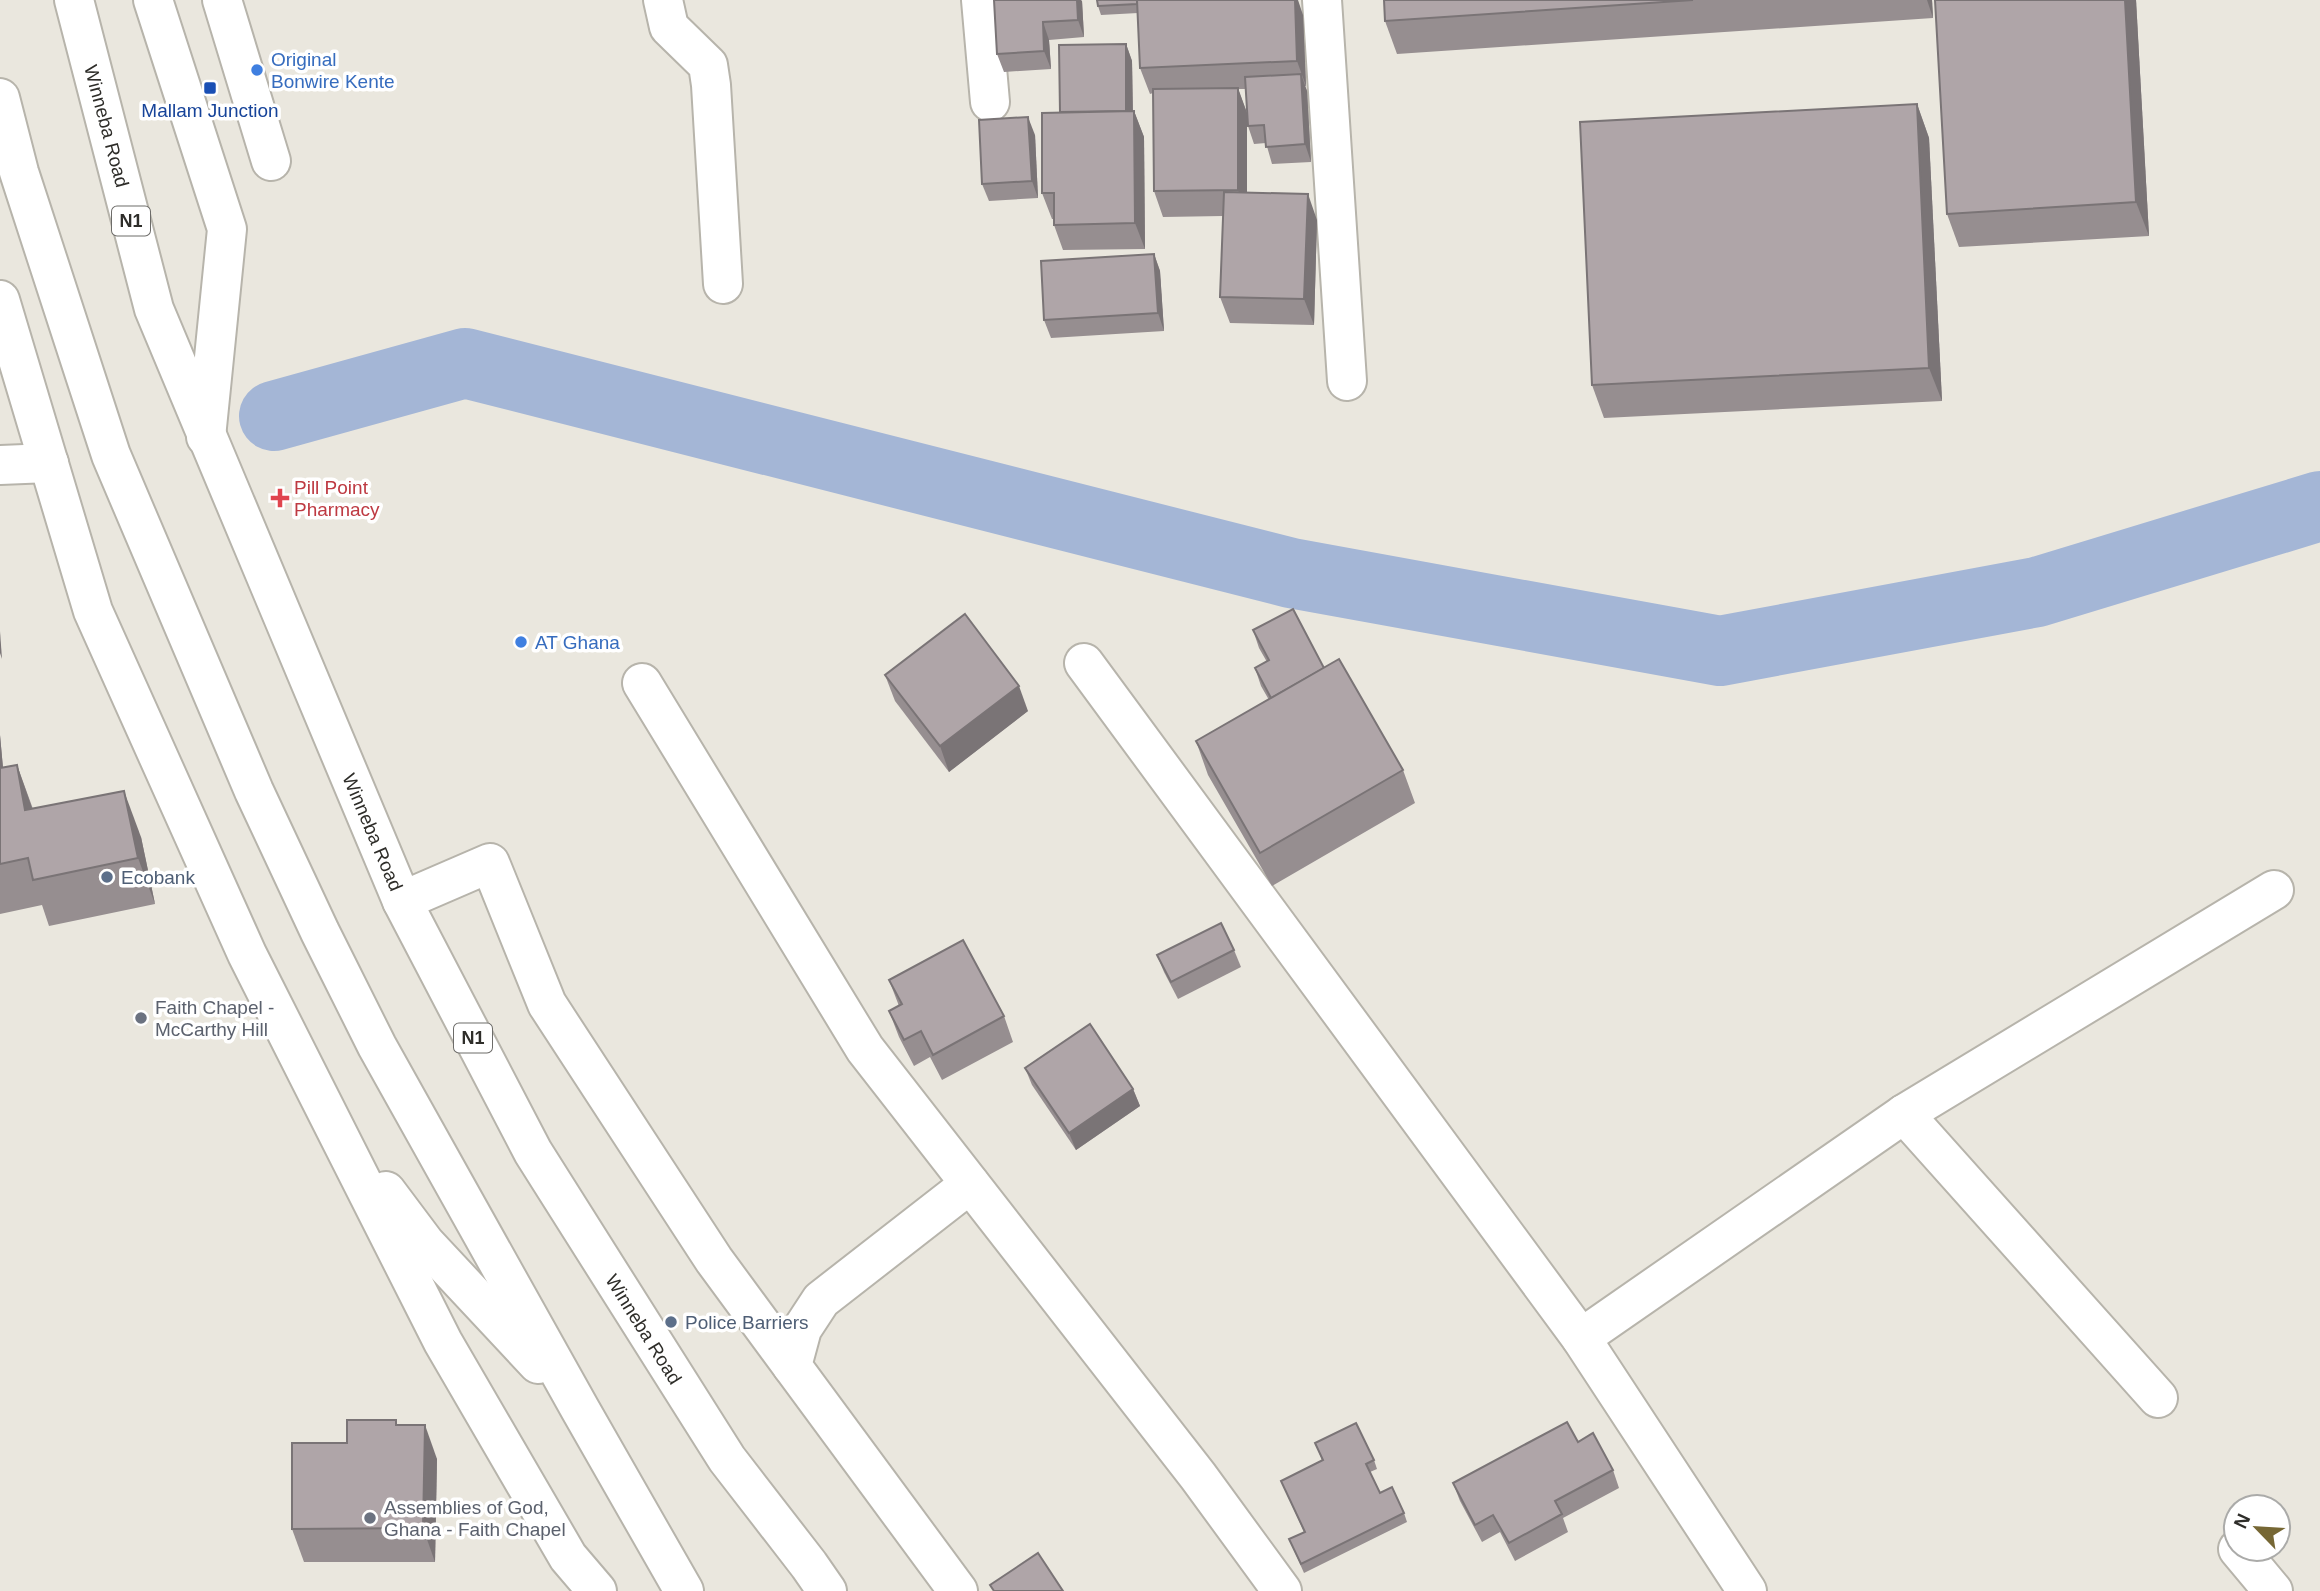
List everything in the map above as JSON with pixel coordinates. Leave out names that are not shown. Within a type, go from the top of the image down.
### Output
[{"type":"main road","name":"Winneba Road","points":[[74,0],[154,309],[402,901],[533,1152],[727,1459],[827,1591]]},
{"type":"main road","points":[[153,0],[227,229],[206,437]]},
{"type":"main road","points":[[222,0],[271,161]]},
{"type":"main road","points":[[663,0],[669,27],[708,65],[723,284]]},
{"type":"main road","points":[[981,0],[990,102]]},
{"type":"main road","points":[[1322,0],[1347,381]]},
{"type":"main road","points":[[0,98],[19,172],[111,455],[254,791],[377,1046],[684,1591]]},
{"type":"main road","points":[[0,300],[93,611],[247,954],[443,1342],[568,1557],[597,1591]]},
{"type":"main road","points":[[0,464],[49,463]]},
{"type":"main road","points":[[1084,663],[1581,1338],[1747,1591]]},
{"type":"main road","points":[[642,683],[865,1049],[1198,1476],[1282,1591]]},
{"type":"main road","points":[[402,901],[490,863],[547,1004],[714,1260],[958,1591]]},
{"type":"main road","points":[[1581,1338],[1904,1114],[2274,890]]},
{"type":"main road","points":[[327,1114],[425,1243],[580,1409]]},
{"type":"main road","points":[[1904,1114],[2158,1398]]},
{"type":"main road","points":[[792,1366],[802,1329],[821,1300],[970,1184]]},
{"type":"main road","points":[[2250,1563],[2273,1591]]},
{"type":"building","points":[[994,0],[1077,0],[1078,20],[1043,22],[1044,51],[997,54]]},
{"type":"building","points":[[1097,0],[1137,0],[1137,4],[1098,6]]},
{"type":"building","points":[[1137,0],[1295,0],[1297,61],[1140,68]]},
{"type":"building","points":[[1384,0],[1693,0],[1385,21]]},
{"type":"building","points":[[1935,0],[2125,0],[2136,202],[1947,214]]},
{"type":"building","points":[[1126,44],[1126,111],[1060,112],[1059,45]]},
{"type":"building","points":[[1301,74],[1305,144],[1266,147],[1264,125],[1248,126],[1245,77]]},
{"type":"building","points":[[1238,88],[1238,190],[1154,191],[1153,89]]},
{"type":"building","points":[[1917,104],[1929,368],[1592,385],[1580,122]]},
{"type":"building","points":[[1134,111],[1135,223],[1054,225],[1054,193],[1042,193],[1042,113]]},
{"type":"building","points":[[1028,117],[1032,181],[982,184],[979,120]]},
{"type":"building","points":[[1224,192],[1308,194],[1304,299],[1220,297]]},
{"type":"building","points":[[1154,254],[1158,313],[1044,320],[1041,261]]},
{"type":"building","points":[[1293,609],[1324,668],[1271,698],[1255,668],[1269,660],[1253,630]]},
{"type":"building","points":[[965,614],[1019,686],[940,746],[885,675]]},
{"type":"building","points":[[1339,659],[1403,770],[1260,853],[1196,741]]},
{"type":"building","points":[[17,765],[25,810],[124,791],[138,858],[33,880],[28,858],[0,864],[0,768]]},
{"type":"building","points":[[1221,923],[1234,950],[1171,982],[1157,955]]},
{"type":"building","points":[[963,940],[1004,1016],[933,1055],[921,1031],[904,1040],[889,1011],[902,1004],[889,980]]},
{"type":"building","points":[[1090,1024],[1133,1089],[1069,1133],[1025,1068]]},
{"type":"building","points":[[347,1420],[396,1420],[396,1425],[425,1425],[423,1528],[292,1529],[292,1443],[347,1443]]},
{"type":"building","points":[[1567,1422],[1578,1442],[1593,1433],[1613,1470],[1555,1501],[1562,1514],[1509,1543],[1493,1515],[1475,1525],[1453,1483]]},
{"type":"building","points":[[1356,1423],[1374,1460],[1366,1464],[1380,1493],[1392,1487],[1404,1513],[1301,1564],[1289,1539],[1305,1532],[1281,1481],[1323,1460],[1315,1443]]},
{"type":"building","points":[[1038,1553],[1063,1591],[994,1591],[990,1585]]},
{"type":"waterway","points":[[274,416],[465,363],[1291,573],[1720,651],[2037,592],[2320,506]]},
{"type":"place","name":"Original Bonwire Kente","points":[[257,70]]},
{"type":"place","name":"Mallam Junction","points":[[210,88]]},
{"type":"place","name":"Pill Point Pharmacy","points":[[280,498]]},
{"type":"place","name":"AT Ghana","points":[[521,642]]},
{"type":"place","name":"Ecobank","points":[[107,877]]},
{"type":"place","name":"Faith Chapel - McCarthy Hill","points":[[141,1018]]},
{"type":"place","name":"Police Barriers","points":[[671,1322]]},
{"type":"place","name":"Assemblies of God, Ghana - Faith Chapel","points":[[370,1518]]}]
